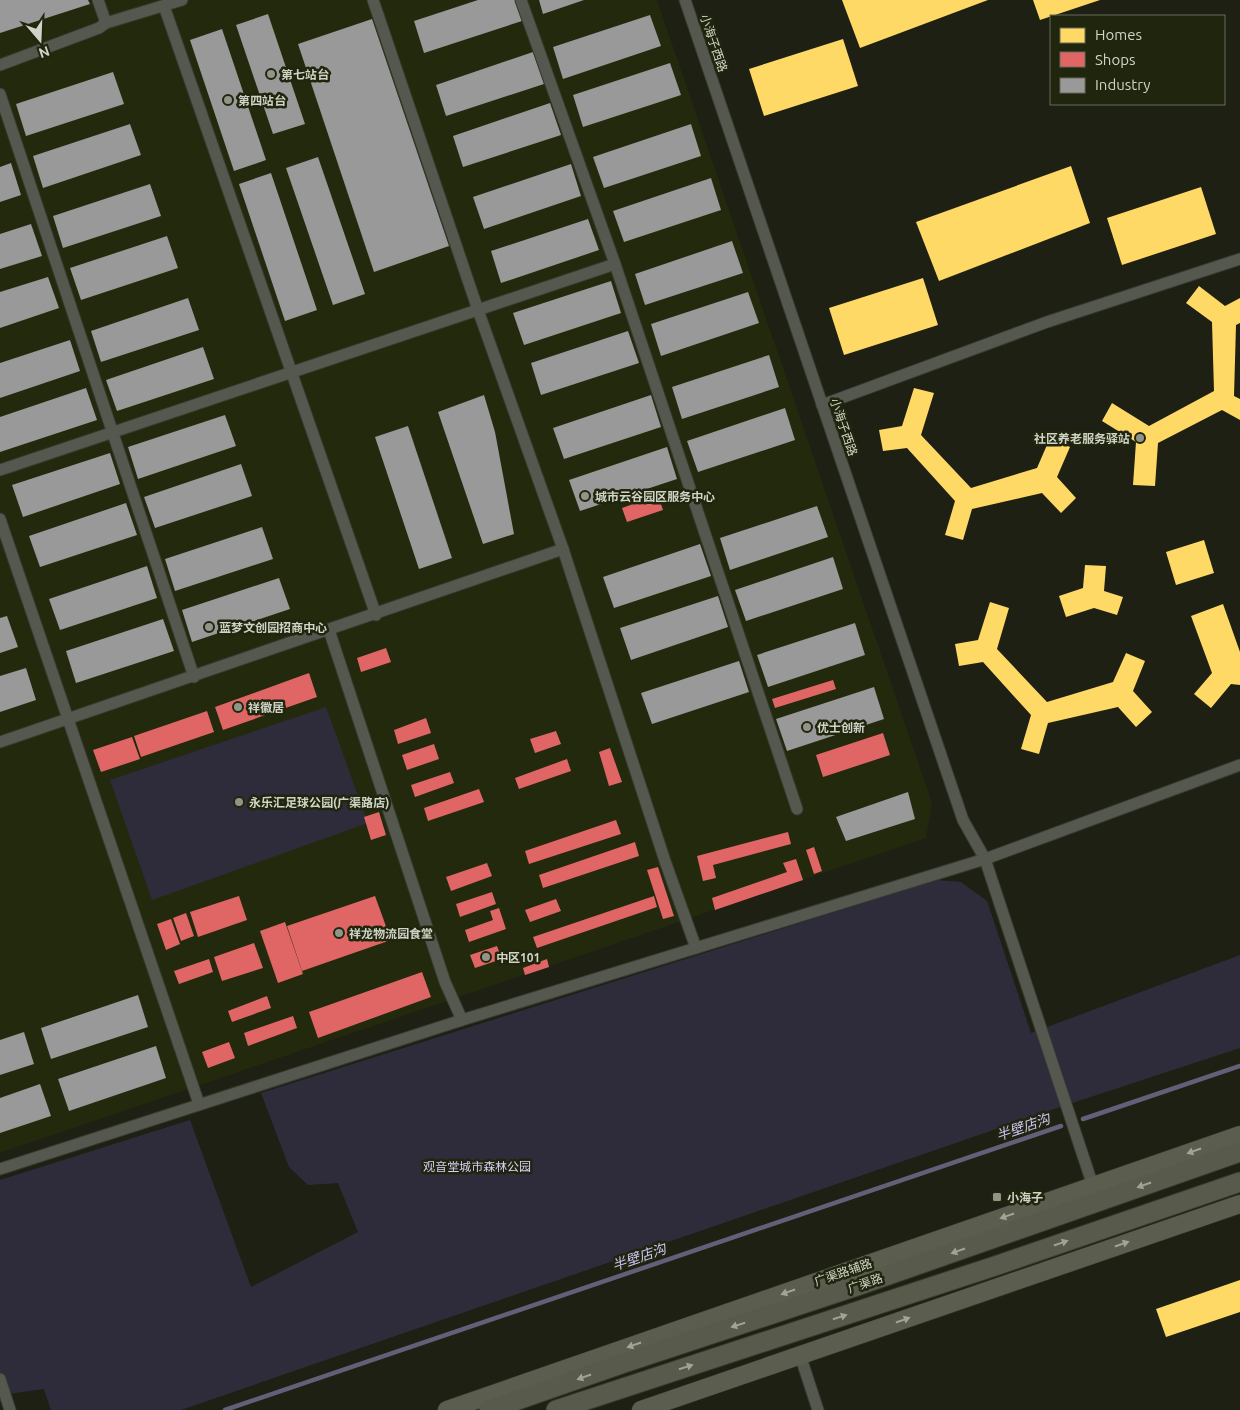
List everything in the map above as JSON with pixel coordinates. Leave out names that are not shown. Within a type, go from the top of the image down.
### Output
[{"type":"highway","name":"广渠路","points":[[489,1410],[624,1362],[860,1285],[1240,1152]]},
{"type":"highway","name":"广渠路","points":[[556,1410],[995,1266],[1240,1182]]},
{"type":"main road","name":"广渠路辅路","points":[[446,1410],[1240,1135]]},
{"type":"main road","points":[[642,1410],[1240,1204]]},
{"type":"street","points":[[98,0],[106,23]]},
{"type":"street","points":[[0,65],[99,28],[106,23],[182,0]]},
{"type":"street","points":[[373,0],[478,310],[563,549],[665,861],[696,948]]},
{"type":"street","points":[[521,0],[615,264],[797,810]]},
{"type":"street","name":"小海子西路","points":[[684,0],[963,820],[985,859],[1093,1186]]},
{"type":"street","points":[[164,6],[376,615]]},
{"type":"street","points":[[0,94],[194,677]]},
{"type":"street","points":[[822,405],[1047,322],[1240,259]]},
{"type":"street","points":[[0,470],[615,264]]},
{"type":"street","points":[[0,520],[199,1104]]},
{"type":"street","points":[[0,742],[376,615],[563,549]]},
{"type":"street","points":[[329,630],[445,982],[462,1020]]},
{"type":"street","points":[[0,1169],[462,1020],[985,859],[1240,765]]},
{"type":"street","points":[[800,1355],[818,1410]]},
{"type":"street","points":[[0,1379],[10,1410]]},
{"type":"shaded area","points":[[0,0],[657,0],[932,803],[926,838],[0,1153]]},
{"type":"green space","name":"永乐汇足球公园(广渠路店)","points":[[326,707],[368,823],[152,900],[110,780]]},
{"type":"green space","name":"观音堂城市森林公园","points":[[936,880],[961,882],[987,901],[1031,1033],[1240,955],[1240,1048],[1051,1110],[181,1410],[51,1410],[44,1389],[0,1395],[0,1180],[190,1120],[251,1287],[358,1232],[338,1183],[308,1185],[289,1167],[261,1093]]},
{"type":"building: Homes","points":[[842,0],[988,0],[860,48]]},
{"type":"building: Homes","points":[[1033,0],[1100,0],[1050,15],[1040,20]]},
{"type":"building: Homes","points":[[843,39],[858,86],[764,116],[749,69]]},
{"type":"building: Homes","points":[[1071,166],[1090,223],[939,281],[916,222]]},
{"type":"building: Homes","points":[[1201,187],[1216,234],[1122,265],[1107,218]]},
{"type":"building: Homes","points":[[923,278],[938,325],[844,355],[829,308]]},
{"type":"building: Homes","points":[[1199,286],[1225,306],[1240,298],[1240,323],[1236,325],[1234,396],[1240,399],[1240,420],[1222,410],[1158,443],[1155,486],[1133,485],[1136,442],[1102,421],[1112,403],[1149,426],[1214,391],[1212,322],[1186,303]]},
{"type":"building: Homes","points":[[914,388],[934,393],[921,435],[971,488],[1037,468],[1050,438],[1070,447],[1057,477],[1076,498],[1061,513],[1042,493],[972,509],[963,540],[945,535],[955,501],[907,448],[883,451],[879,430],[902,426]]},
{"type":"building: Homes","points":[[1204,540],[1214,573],[1176,585],[1166,552]]},
{"type":"building: Homes","points":[[1085,565],[1106,566],[1104,591],[1123,597],[1117,615],[1094,608],[1066,617],[1059,596],[1083,588]]},
{"type":"building: Homes","points":[[990,602],[1009,608],[997,649],[1047,702],[1113,682],[1126,653],[1145,661],[1133,691],[1152,712],[1136,727],[1118,707],[1048,723],[1039,754],[1021,749],[1031,715],[983,662],[959,666],[955,644],[978,640]]},
{"type":"building: Homes","points":[[1223,604],[1240,652],[1240,685],[1231,684],[1211,708],[1194,694],[1212,673],[1191,616]]},
{"type":"building: Homes","points":[[1240,1280],[1240,1312],[1166,1337],[1156,1309]]},
{"type":"building: Shops","points":[[658,495],[663,510],[627,522],[622,508]]},
{"type":"building: Shops","points":[[386,648],[391,662],[361,672],[357,658]]},
{"type":"building: Shops","points":[[309,673],[317,697],[223,730],[215,707]]},
{"type":"building: Shops","points":[[833,680],[836,689],[775,708],[772,699]]},
{"type":"building: Shops","points":[[207,711],[214,732],[141,757],[134,736]]},
{"type":"building: Shops","points":[[426,718],[431,733],[398,744],[394,730]]},
{"type":"building: Shops","points":[[556,731],[561,744],[535,753],[530,739]]},
{"type":"building: Shops","points":[[883,733],[890,755],[823,777],[816,755]]},
{"type":"building: Shops","points":[[132,737],[140,759],[101,772],[93,750]]},
{"type":"building: Shops","points":[[434,744],[439,759],[407,770],[402,755]]},
{"type":"building: Shops","points":[[610,748],[622,782],[609,786],[599,752]]},
{"type":"building: Shops","points":[[567,759],[571,771],[519,789],[515,778]]},
{"type":"building: Shops","points":[[450,772],[454,783],[415,797],[411,785]]},
{"type":"building: Shops","points":[[479,789],[484,802],[428,821],[424,808]]},
{"type":"building: Shops","points":[[379,812],[386,835],[371,840],[364,817]]},
{"type":"building: Shops","points":[[616,820],[621,834],[529,864],[525,851]]},
{"type":"building: Shops","points":[[788,832],[791,844],[713,865],[716,878],[703,881],[697,856]]},
{"type":"building: Shops","points":[[635,842],[639,856],[543,888],[539,875]]},
{"type":"building: Shops","points":[[814,847],[822,871],[814,874],[806,850]]},
{"type":"building: Shops","points":[[796,859],[803,880],[715,910],[712,898],[787,872],[783,863]]},
{"type":"building: Shops","points":[[487,863],[492,876],[451,891],[446,877]]},
{"type":"building: Shops","points":[[658,867],[674,916],[663,919],[647,870]]},
{"type":"building: Shops","points":[[492,892],[496,904],[460,917],[456,904]]},
{"type":"building: Shops","points":[[239,896],[247,920],[198,937],[190,912]]},
{"type":"building: Shops","name":"祥龙物流园食堂","points":[[375,896],[391,940],[302,971],[287,926]]},
{"type":"building: Shops","points":[[654,896],[657,907],[537,948],[533,937]]},
{"type":"building: Shops","points":[[556,899],[561,911],[530,922],[525,910]]},
{"type":"building: Shops","points":[[499,908],[506,929],[469,942],[465,930],[493,920],[490,911]]},
{"type":"building: Shops","points":[[186,913],[194,936],[181,941],[173,918]]},
{"type":"building: Shops","points":[[171,919],[180,944],[166,950],[157,924]]},
{"type":"building: Shops","points":[[285,922],[303,974],[278,983],[260,931]]},
{"type":"building: Shops","points":[[254,943],[263,968],[222,981],[214,957]]},
{"type":"building: Shops","name":"中区101","points":[[497,946],[502,959],[475,968],[470,955]]},
{"type":"building: Shops","points":[[209,959],[213,972],[179,984],[174,971]]},
{"type":"building: Shops","points":[[547,959],[549,967],[525,975],[523,968]]},
{"type":"building: Shops","points":[[422,972],[431,997],[318,1038],[309,1012]]},
{"type":"building: Shops","points":[[267,996],[271,1008],[232,1022],[228,1011]]},
{"type":"building: Shops","points":[[293,1016],[297,1028],[248,1046],[244,1033]]},
{"type":"building: Shops","points":[[229,1042],[235,1058],[208,1068],[202,1052]]},
{"type":"building: Industry","points":[[0,0],[88,0],[90,4],[0,33]]},
{"type":"building: Industry","points":[[478,0],[515,0],[522,21],[424,53],[414,21]]},
{"type":"building: Industry","points":[[539,0],[584,0],[543,14]]},
{"type":"building: Industry","name":"第七站台","points":[[268,14],[305,124],[273,134],[236,25]]},
{"type":"building: Industry","points":[[650,15],[661,46],[563,79],[553,47]]},
{"type":"building: Industry","points":[[372,19],[449,246],[374,272],[298,44]]},
{"type":"building: Industry","name":"第四站台","points":[[222,29],[266,160],[234,171],[190,40]]},
{"type":"building: Industry","points":[[533,52],[544,84],[446,116],[436,85]]},
{"type":"building: Industry","points":[[670,63],[681,95],[583,127],[573,95]]},
{"type":"building: Industry","points":[[113,72],[124,104],[26,136],[16,104]]},
{"type":"building: Industry","points":[[550,103],[561,135],[463,167],[453,136]]},
{"type":"building: Industry","points":[[130,124],[141,155],[43,188],[33,156]]},
{"type":"building: Industry","points":[[691,124],[701,156],[604,188],[593,157]]},
{"type":"building: Industry","points":[[318,157],[365,294],[333,305],[286,168]]},
{"type":"building: Industry","points":[[11,163],[21,195],[0,202],[0,167]]},
{"type":"building: Industry","points":[[571,164],[581,196],[484,229],[473,197]]},
{"type":"building: Industry","points":[[271,173],[317,310],[285,321],[239,184]]},
{"type":"building: Industry","points":[[711,178],[721,210],[624,242],[613,211]]},
{"type":"building: Industry","points":[[150,184],[161,216],[63,248],[53,216]]},
{"type":"building: Industry","points":[[588,219],[599,250],[501,283],[491,251]]},
{"type":"building: Industry","points":[[31,224],[42,256],[0,269],[0,234]]},
{"type":"building: Industry","points":[[167,236],[178,268],[81,300],[70,268]]},
{"type":"building: Industry","points":[[732,241],[743,273],[645,305],[635,274]]},
{"type":"building: Industry","points":[[48,277],[59,308],[0,328],[0,292]]},
{"type":"building: Industry","points":[[611,281],[621,313],[524,345],[513,313]]},
{"type":"building: Industry","points":[[748,292],[759,323],[661,356],[651,324]]},
{"type":"building: Industry","points":[[188,298],[199,330],[101,362],[91,331]]},
{"type":"building: Industry","points":[[628,331],[639,363],[541,395],[531,363]]},
{"type":"building: Industry","points":[[70,340],[80,371],[0,398],[0,363]]},
{"type":"building: Industry","points":[[203,347],[214,379],[117,411],[106,380]]},
{"type":"building: Industry","points":[[769,355],[779,387],[682,419],[672,387]]},
{"type":"building: Industry","points":[[86,388],[97,420],[0,452],[0,417]]},
{"type":"building: Industry","points":[[484,395],[495,432],[514,534],[483,544],[438,412]]},
{"type":"building: Industry","points":[[651,395],[661,427],[564,459],[553,428]]},
{"type":"building: Industry","points":[[785,408],[795,440],[698,472],[687,441]]},
{"type":"building: Industry","points":[[225,415],[236,446],[138,479],[128,447]]},
{"type":"building: Industry","points":[[408,426],[452,558],[419,569],[375,437]]},
{"type":"building: Industry","points":[[667,447],[677,479],[580,511],[569,480]]},
{"type":"building: Industry","points":[[110,453],[120,484],[23,517],[12,485]]},
{"type":"building: Industry","points":[[241,464],[252,496],[155,528],[144,497]]},
{"type":"building: Industry","points":[[126,503],[137,535],[40,567],[29,536]]},
{"type":"building: Industry","points":[[817,506],[828,537],[730,570],[720,538]]},
{"type":"building: Industry","points":[[262,527],[273,559],[175,591],[165,559]]},
{"type":"building: Industry","points":[[700,544],[711,576],[614,608],[603,577]]},
{"type":"building: Industry","points":[[833,557],[843,589],[746,621],[735,590]]},
{"type":"building: Industry","points":[[147,566],[157,598],[60,630],[49,599]]},
{"type":"building: Industry","points":[[279,578],[290,609],[192,642],[182,610]]},
{"type":"building: Industry","points":[[718,596],[728,627],[631,660],[620,628]]},
{"type":"building: Industry","points":[[7,616],[18,647],[0,653],[0,618]]},
{"type":"building: Industry","points":[[163,619],[174,651],[76,683],[66,651]]},
{"type":"building: Industry","points":[[855,623],[865,655],[768,687],[757,655]]},
{"type":"building: Industry","points":[[739,661],[749,692],[652,724],[641,693]]},
{"type":"building: Industry","points":[[26,668],[36,700],[0,712],[0,676]]},
{"type":"building: Industry","points":[[874,687],[884,719],[787,751],[776,719]]},
{"type":"building: Industry","points":[[908,792],[915,819],[846,841],[836,817]]},
{"type":"building: Industry","points":[[138,995],[148,1027],[51,1059],[41,1028]]},
{"type":"building: Industry","points":[[24,1032],[34,1064],[0,1075],[0,1040]]},
{"type":"building: Industry","points":[[156,1046],[166,1078],[69,1111],[58,1079]]},
{"type":"building: Industry","points":[[40,1084],[51,1116],[0,1133],[0,1098]]},
{"type":"waterway","name":"半壁店沟","points":[[1083,1119],[1240,1066]]},
{"type":"waterway","name":"半壁店沟","points":[[225,1410],[1061,1126]]},
{"type":"place","name":"第七站台","points":[[271,74]]},
{"type":"place","name":"第四站台","points":[[228,100]]},
{"type":"place","name":"社区养老服务驿站","points":[[1140,438]]},
{"type":"place","name":"城市云谷园区服务中心","points":[[585,496]]},
{"type":"place","name":"蓝梦文创园招商中心","points":[[209,627]]},
{"type":"place","name":"祥徽居","points":[[238,707]]},
{"type":"place","name":"优士创新","points":[[807,727]]},
{"type":"place","name":"永乐汇足球公园(广渠路店)","points":[[239,802]]},
{"type":"place","name":"祥龙物流园食堂","points":[[339,933]]},
{"type":"place","name":"中区101","points":[[486,957]]},
{"type":"place","name":"小海子","points":[[997,1197]]}]
